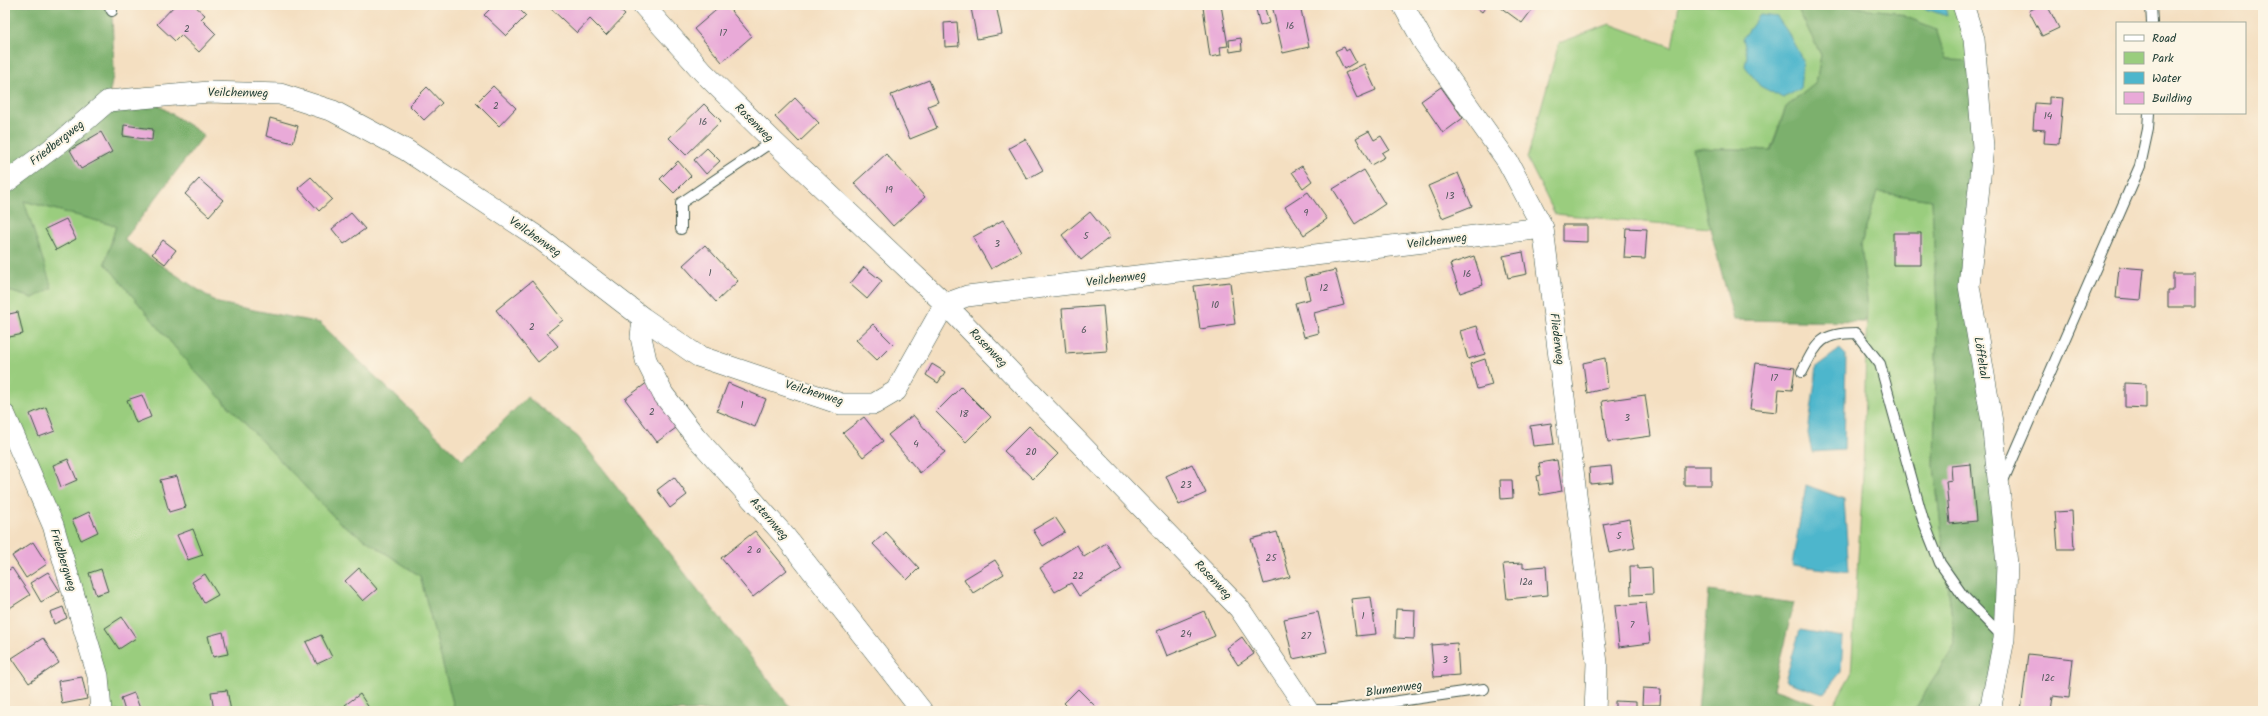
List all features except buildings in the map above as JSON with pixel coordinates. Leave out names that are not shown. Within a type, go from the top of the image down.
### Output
[{"type":"street","name":"Rosenweg","points":[[643,5],[703,72],[773,141],[945,304],[1239,608],[1295,695],[1308,711]]},
{"type":"street","name":"Fliederweg","points":[[1403,5],[1424,43],[1508,162],[1543,228],[1597,663],[1595,711]]},
{"type":"street","name":"Löffeltal","points":[[1962,5],[1974,39],[1983,147],[1969,286],[1992,422],[2006,564],[2004,639],[1990,711]]},
{"type":"street","name":"Veilchenweg","points":[[108,102],[209,92],[280,94],[333,111],[406,150],[539,238],[643,318],[698,356],[841,404],[874,404],[896,391],[945,304],[967,296],[1543,228]]},
{"type":"street","name":"Friedbergweg","points":[[5,183],[62,141],[108,102]]},
{"type":"street","name":"Asternweg","points":[[643,318],[642,337],[646,360],[663,394],[696,436],[784,535],[922,711]]},
{"type":"street","name":"Friedbergweg","points":[[5,415],[53,525],[98,676],[101,711]]},
{"type":"lane","points":[[2151,5],[2152,22]]},
{"type":"lane","points":[[1999,491],[2140,166],[2148,129],[2149,114]]},
{"type":"lane","points":[[681,229],[681,202],[773,141]]},
{"type":"lane","points":[[1802,372],[1816,346],[1836,333],[1856,333],[1880,364],[1923,520],[1940,563],[1963,596],[2004,639]]},
{"type":"lane","name":"Blumenweg","points":[[1308,711],[1335,710],[1484,689]]},
{"type":"green space","points":[[5,5],[109,5],[112,11],[114,71],[108,101],[146,97],[204,135],[124,240],[218,303],[320,323],[463,461],[527,397],[578,437],[793,711],[455,711],[420,576],[339,522],[193,369],[105,263],[116,226],[24,201],[52,288],[33,298],[5,290]]},
{"type":"green space","points":[[1679,5],[1796,5],[1821,55],[1816,83],[1786,107],[1770,150],[1694,148],[1710,228],[1555,214],[1527,158],[1559,43],[1610,24],[1672,47]]},
{"type":"green space","points":[[1796,5],[1836,5],[1894,12],[1936,29],[1946,60],[1976,61],[1969,286],[2007,564],[1990,711],[1914,711],[1955,644],[1934,467],[1937,310],[1932,200],[1877,192],[1861,244],[1867,300],[1865,322],[1734,320],[1710,228],[1693,148],[1771,150],[1786,107],[1816,83],[1821,55]]},
{"type":"green space","points":[[1836,5],[1963,5],[1976,61],[1946,60],[1936,29],[1894,12]]},
{"type":"green space","points":[[1877,192],[1932,200],[1937,310],[1934,467],[1955,644],[1914,711],[1830,711],[1851,674],[1863,476],[1867,300],[1861,244]]},
{"type":"green space","points":[[24,201],[116,226],[105,263],[193,369],[339,522],[420,576],[455,711],[101,711],[98,676],[5,415],[5,290],[33,298],[51,288]]},
{"type":"green space","points":[[1709,591],[1794,603],[1773,689],[1831,709],[1830,711],[1698,711]]},
{"type":"water","points":[[1914,5],[1945,5],[1947,16]]},
{"type":"water","points":[[1760,15],[1777,17],[1787,31],[1803,61],[1800,89],[1783,98],[1760,86],[1745,66],[1747,55],[1743,38]]},
{"type":"water","points":[[1840,349],[1846,355],[1844,450],[1812,452],[1808,433],[1817,366]]},
{"type":"water","points":[[1806,485],[1844,499],[1849,572],[1792,565]]},
{"type":"water","points":[[1800,630],[1843,637],[1841,672],[1823,694],[1785,681]]}]
